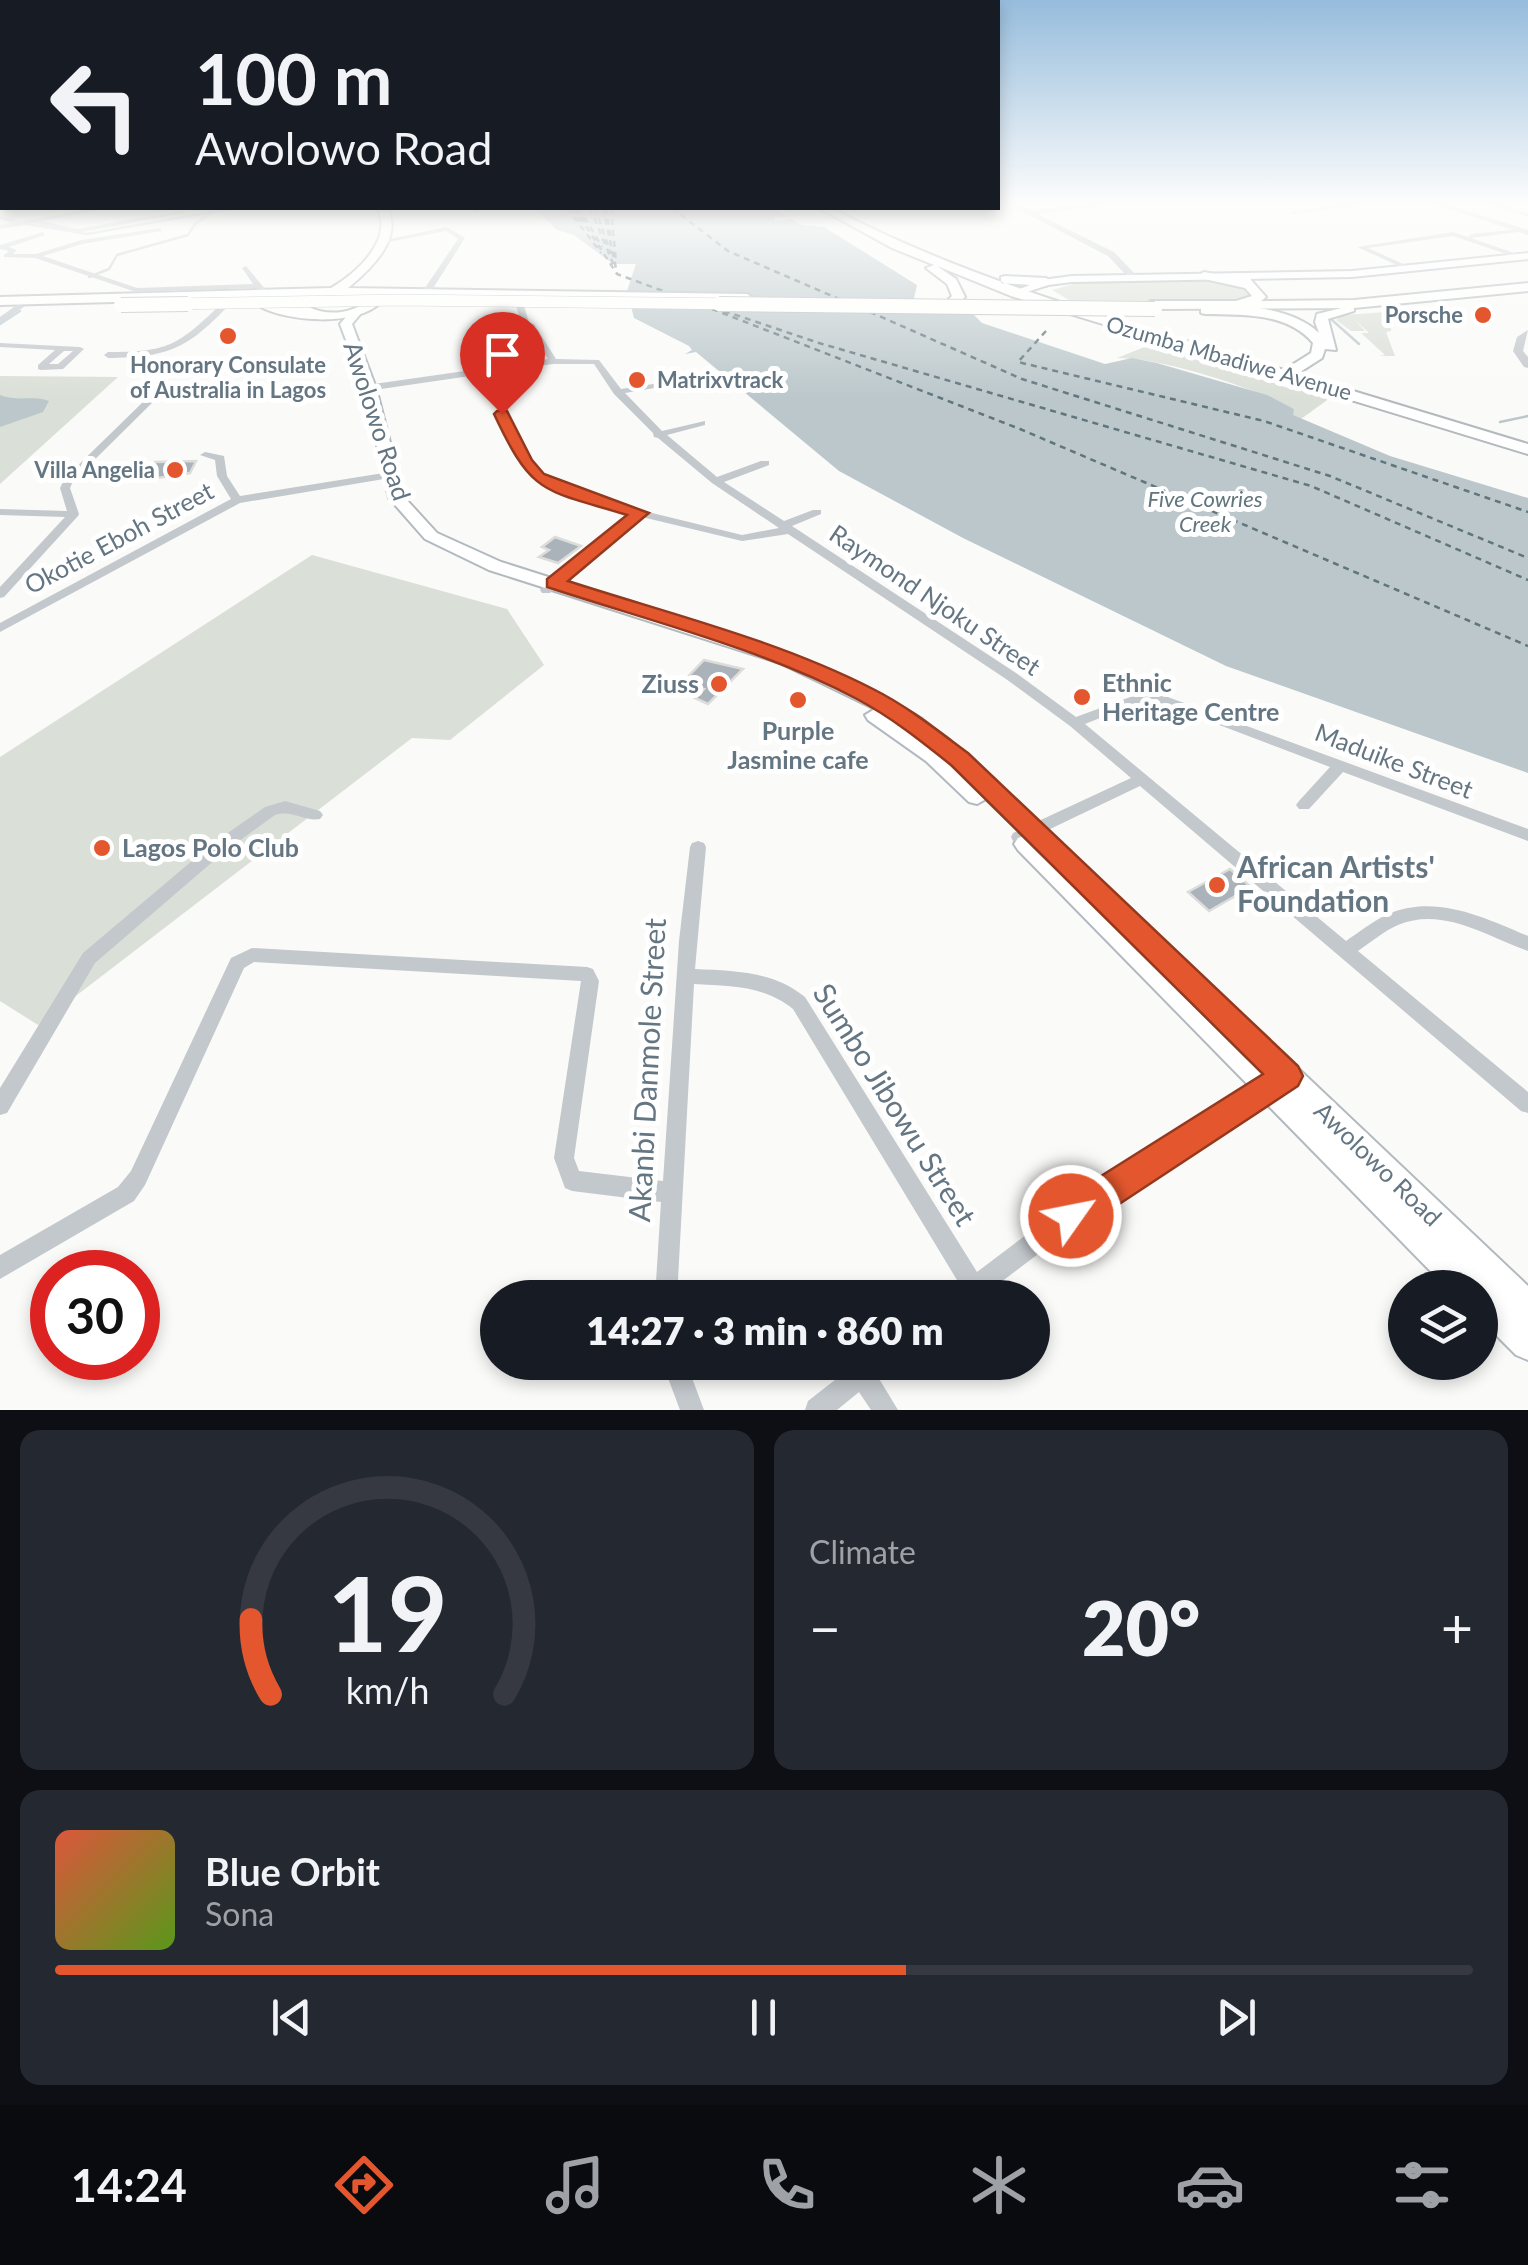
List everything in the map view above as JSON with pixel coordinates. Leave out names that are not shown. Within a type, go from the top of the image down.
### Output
[{"type":"main road","points":[[315,314],[303,310],[302,303],[348,285],[363,268]]},
{"type":"main road","points":[[361,311],[376,302],[360,283],[370,268]]},
{"type":"main road","points":[[927,268],[950,280],[958,293],[952,302]]},
{"type":"main road","name":"Ozumba Mbadiwe Avenue","points":[[952,268],[1528,446]]},
{"type":"main road","name":"Ozumba Mbadiwe Avenue","points":[[965,268],[1022,292],[1428,411],[1528,446]]},
{"type":"main road","points":[[1248,280],[1421,268]]},
{"type":"main road","points":[[978,273],[1017,282],[1132,276],[1259,280],[1281,297],[1323,306]]},
{"type":"main road","points":[[1199,308],[1255,302],[1259,294],[1248,280]]},
{"type":"main road","points":[[1022,292],[1050,282]]},
{"type":"main road","points":[[1050,282],[1049,294],[1069,304]]},
{"type":"main road","points":[[0,304],[262,290],[366,292],[404,298],[1350,308],[1528,290]]},
{"type":"main road","points":[[1199,308],[1323,306],[1528,290]]},
{"type":"main road","points":[[22,303],[280,307],[315,314],[361,311],[404,298]]},
{"type":"main road","points":[[22,303],[641,299],[1153,307]]},
{"type":"main road","points":[[1199,308],[1264,315],[1298,324],[1320,343],[1318,372],[1428,411]]},
{"type":"main road","points":[[1294,374],[1331,346],[1322,317],[1350,308]]},
{"type":"main road","name":"Awolowo Road","points":[[361,311],[346,324],[385,476],[406,512],[431,536],[467,556],[550,586],[787,659],[865,694],[915,724],[959,759],[1025,834],[1278,1082],[1528,1309]]},
{"type":"main road","name":"Awolowo Road","points":[[315,314],[337,322],[365,388]]},
{"type":"main road","points":[[1221,350],[1286,362],[1317,357]]},
{"type":"main road","name":"Awolowo Road","points":[[1278,1082],[1454,1270]]},
{"type":"main road","points":[[1498,1314],[1528,1343]]},
{"type":"street","points":[[71,268],[136,290],[262,290]]},
{"type":"street","points":[[246,268],[262,290]]},
{"type":"street","points":[[427,290],[442,268]]},
{"type":"street","points":[[1124,268],[1132,276]]},
{"type":"street","points":[[366,292],[458,291]]},
{"type":"street","points":[[0,321],[22,303]]},
{"type":"street","points":[[381,305],[444,306]]},
{"type":"street","points":[[519,325],[525,322],[520,306]]},
{"type":"street","points":[[108,355],[169,351],[182,345],[223,307]]},
{"type":"street","points":[[531,326],[553,361]]},
{"type":"street","points":[[1528,333],[1518,351],[1528,365]]},
{"type":"street","points":[[0,345],[62,349]]},
{"type":"street","name":"Raymond Njoku Street","points":[[365,388],[553,361],[596,362],[617,392],[658,435],[716,481],[952,636],[1075,724],[1528,1104]]},
{"type":"street","points":[[486,370],[502,414],[531,472],[562,490],[752,539],[818,512]]},
{"type":"street","points":[[617,392],[663,384]]},
{"type":"street","name":"Okotie Eboh Street","points":[[0,594],[74,514],[66,484],[146,403]]},
{"type":"street","points":[[658,435],[702,422]]},
{"type":"street","points":[[205,455],[220,458],[222,476],[237,500]]},
{"type":"street","points":[[716,481],[766,463]]},
{"type":"street","name":"Okotie Eboh Street","points":[[0,628],[237,500],[385,476]]},
{"type":"street","points":[[0,512],[74,514]]},
{"type":"street","points":[[550,586],[640,513]]},
{"type":"street","name":"Maduike Street","points":[[1075,724],[1132,700],[1165,700],[1528,835]]},
{"type":"street","points":[[1304,805],[1340,765]]},
{"type":"street","points":[[1025,834],[1141,779]]},
{"type":"street","points":[[0,1106],[77,976],[108,940],[270,812],[285,806],[315,815]]},
{"type":"street","name":"Akanbi Danmole Street","points":[[667,1280],[698,847]]},
{"type":"street","points":[[1346,950],[1400,917],[1432,913],[1458,917],[1528,944]]},
{"type":"street","points":[[0,1268],[126,1194],[138,1178],[236,962],[252,955],[587,974],[590,981],[566,1171],[572,1181],[674,1193]]},
{"type":"street","name":"Sumbo Jibowu Street","points":[[686,976],[770,983],[786,990],[799,1004],[960,1280]]},
{"type":"street","points":[[983,1280],[1071,1216],[1278,1082]]},
{"type":"street","points":[[681,1380],[692,1410]]},
{"type":"street","points":[[817,1410],[856,1380]]},
{"type":"street","points":[[874,1380],[886,1410]]},
{"type":"shaded area","points":[[1194,278],[1233,284],[1251,298],[1235,302],[1069,300],[1052,290],[1085,281]]},
{"type":"shaded area","points":[[1445,308],[1466,316],[1432,315],[1391,324],[1391,331],[1386,332],[1395,356],[1379,356],[1385,355],[1361,333],[1369,333],[1355,320],[1365,331],[1351,331],[1336,320],[1342,315]]},
{"type":"shaded area","points":[[1157,342],[1260,374],[1284,387],[1334,395],[1301,419],[1292,415],[1294,409],[1231,383],[1182,368],[1117,358]]},
{"type":"shaded area","points":[[0,376],[118,377],[0,484]]},
{"type":"shaded area","name":"Lagos Polo Club","points":[[312,555],[507,609],[544,665],[450,740],[412,738],[38,1025],[0,1001],[0,757]]},
{"type":"water","name":"Five Cowries Creek","points":[[635,268],[889,268],[917,285],[914,298],[921,310],[970,311],[982,323],[1105,364],[1132,358],[1267,395],[1294,409],[1293,415],[1390,456],[1528,498],[1528,773],[1226,666],[963,538],[839,471],[696,352],[685,354],[692,350],[689,346],[634,318],[627,291]]},
{"type":"water","points":[[0,395],[49,401],[43,412],[0,427]]},
{"type":"building","name":"Villa Angelia","points":[[196,461],[190,473],[151,479],[154,473],[149,473],[155,462]]},
{"type":"building","points":[[555,537],[581,546],[558,563],[539,557],[549,550],[542,547]]},
{"type":"building","points":[[704,660],[743,669],[708,704],[695,698],[704,689],[683,682]]},
{"type":"building","name":"African Artists' Foundation","points":[[1230,869],[1251,887],[1209,911],[1188,892]]},
{"type":"waterway","points":[[89,277],[110,268]]},
{"type":"waterway","points":[[0,324],[20,311]]},
{"type":"waterway","points":[[1332,320],[1359,344]]},
{"type":"waterway","points":[[1500,422],[1528,416]]},
{"type":"ferry route","points":[[613,268],[617,274],[671,294]]},
{"type":"ferry route","points":[[616,268],[617,273]]},
{"type":"ferry route","points":[[767,268],[839,299]]},
{"type":"ferry route","points":[[712,309],[1020,429],[1528,646]]},
{"type":"ferry route","points":[[724,311],[819,343],[1311,486],[1528,580]]},
{"type":"ferry route","points":[[870,312],[1022,379],[1330,476],[1528,558]]},
{"type":"ferry route","points":[[1046,331],[1018,362],[1264,421],[1528,512]]},
{"type":"place","name":"Porsche","points":[[1483,315]]},
{"type":"place","name":"Honorary Consulate of Australia in Lagos","points":[[228,336]]},
{"type":"place","name":"Matrixvtrack","points":[[637,380]]},
{"type":"place","name":"Villa Angelia","points":[[175,470]]},
{"type":"place","name":"Ziuss","points":[[719,684]]},
{"type":"place","name":"Ethnic Heritage Centre","points":[[1082,697]]},
{"type":"place","name":"Purple Jasmine cafe","points":[[798,700]]},
{"type":"place","name":"Lagos Polo Club","points":[[102,848]]},
{"type":"place","name":"African Artists' Foundation","points":[[1217,885]]},
{"type":"route","points":[[502,414],[525,462],[538,478],[562,490],[640,513],[554,583],[787,659],[865,694],[915,724],[959,759],[1287,1076],[1071,1216]]}]
